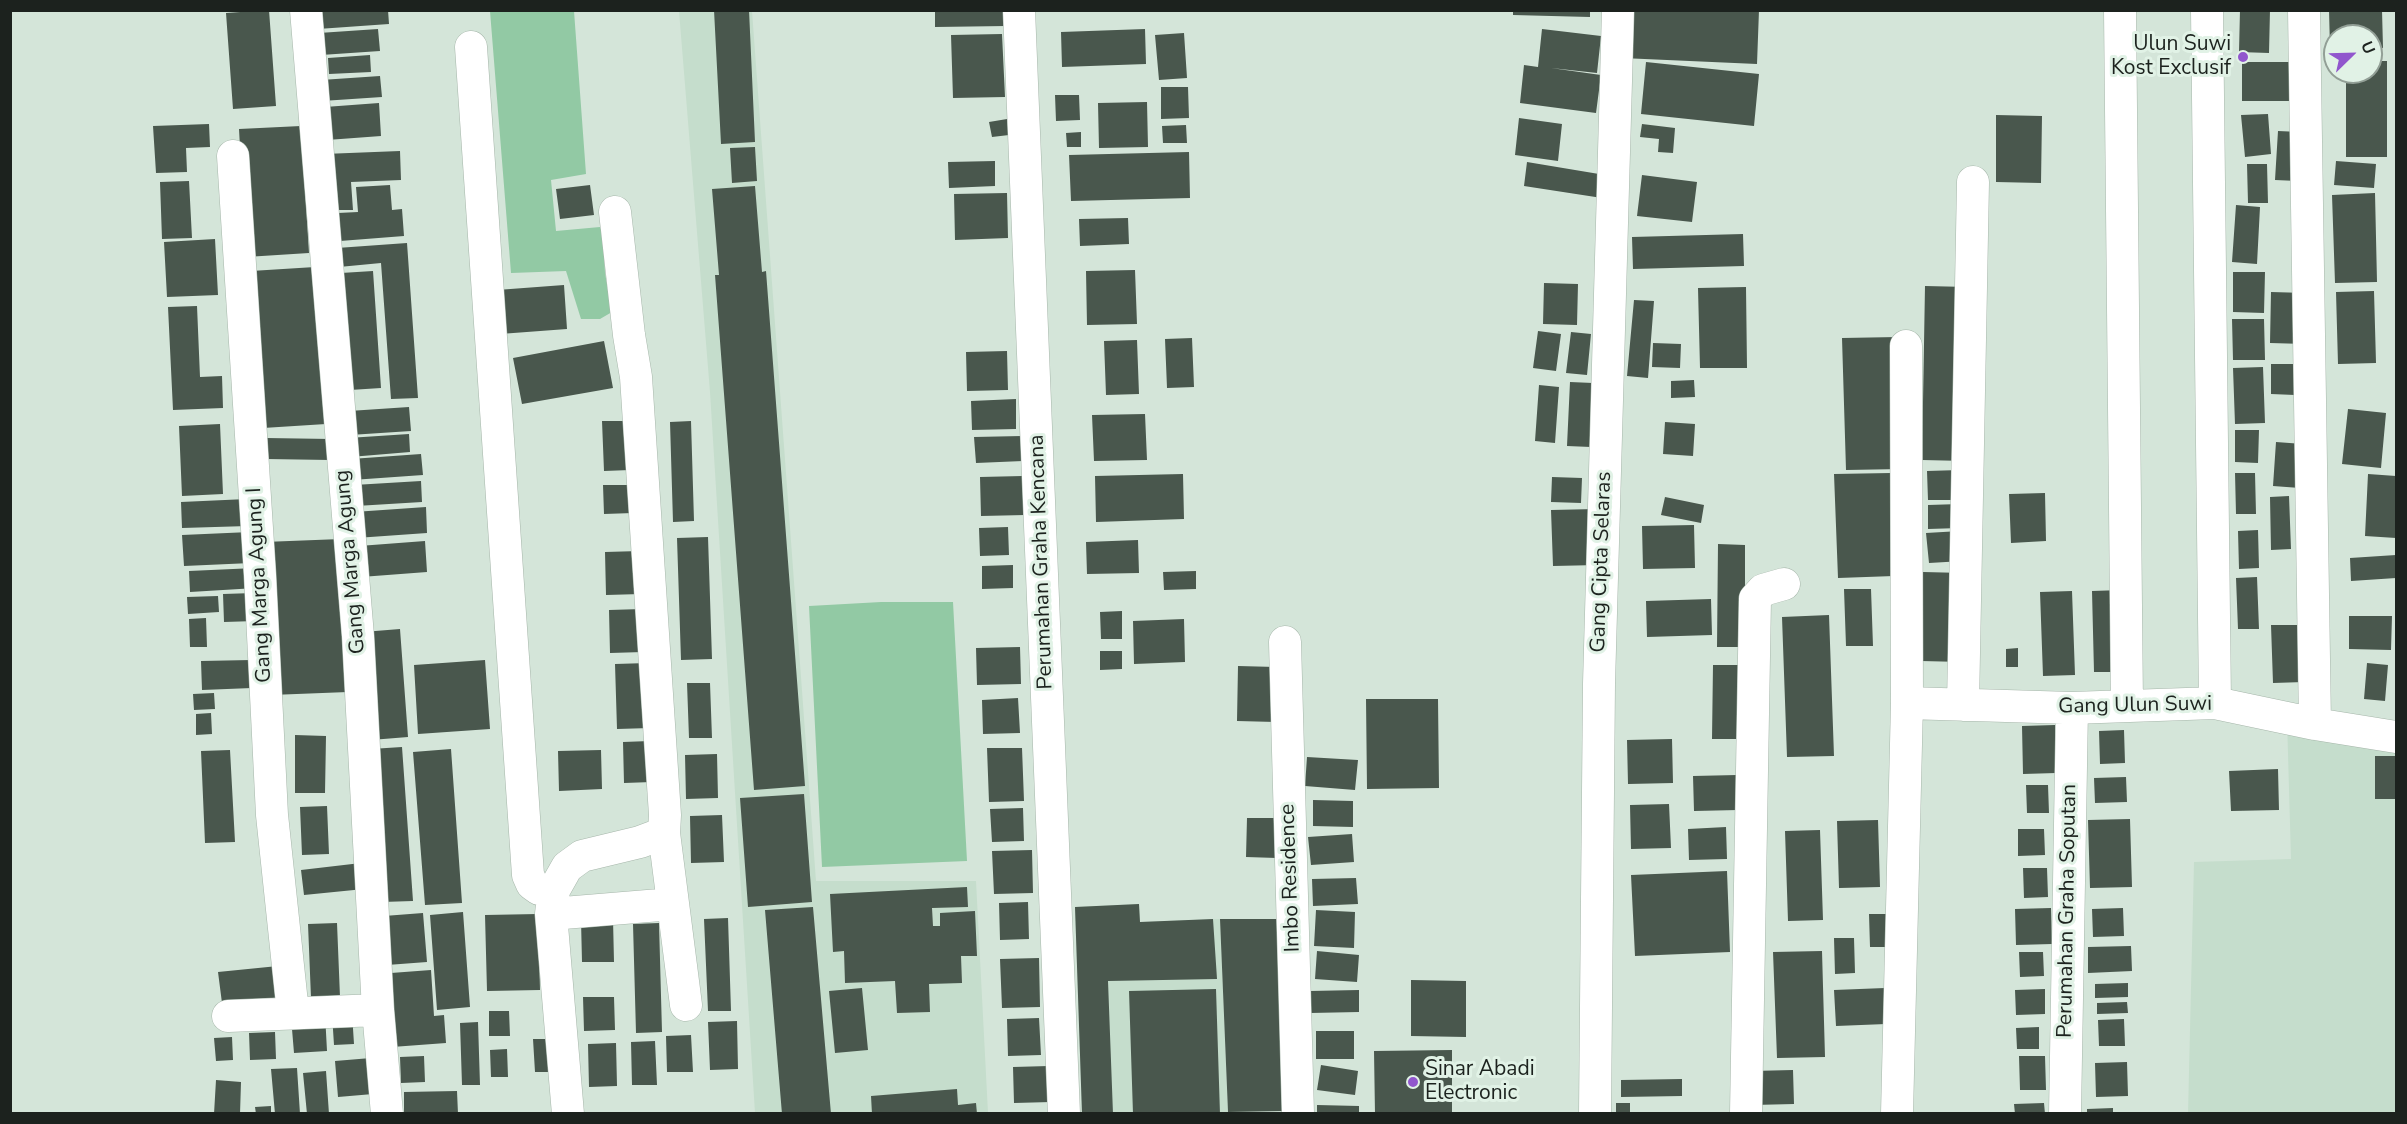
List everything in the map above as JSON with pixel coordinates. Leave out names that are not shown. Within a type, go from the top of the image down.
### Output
[{"type":"street","name":"Gang Marga Agung","points":[[306,10],[358,636],[378,1010],[387,1113]]},
{"type":"street","name":"Perumahan Graha Kencana","points":[[1019,10],[1064,1113]]},
{"type":"street","name":"Gang Cipta Selaras","points":[[1595,1113],[1599,684],[1618,10]]},
{"type":"street","points":[[2120,10],[2127,706]]},
{"type":"street","points":[[2206,10],[2215,703]]},
{"type":"street","points":[[2304,10],[2315,724]]},
{"type":"street","points":[[471,47],[528,875],[532,884],[552,902],[672,904]]},
{"type":"street","name":"Gang Marga Agung I","points":[[233,156],[260,575],[272,815],[293,1012]]},
{"type":"street","points":[[1963,705],[1973,182]]},
{"type":"street","points":[[615,212],[639,419],[664,833],[686,1005]]},
{"type":"street","points":[[1897,1113],[1907,703],[1906,346]]},
{"type":"street","points":[[1746,1113],[1755,599],[1763,590],[1784,584]]},
{"type":"street","name":"Imbo Residence","points":[[1285,642],[1298,1113]]},
{"type":"street","name":"Gang Ulun Suwi","points":[[1907,703],[2072,708],[2215,703],[2315,724],[2397,737]]},
{"type":"street","name":"Perumahan Graha Soputan","points":[[2065,1113],[2072,708]]},
{"type":"street","points":[[568,1113],[552,902],[567,867],[582,856],[640,842],[664,833]]},
{"type":"street","points":[[228,1016],[378,1010]]},
{"type":"shaded area","points":[[679,11],[752,11],[816,881],[976,881],[988,1113],[755,1113],[710,392]]},
{"type":"shaded area","points":[[2287,719],[2396,737],[2396,1113],[2188,1114],[2194,862],[2291,859]]},
{"type":"shaded area","points":[[1139,904],[1140,922],[1220,919],[1228,1113],[1082,1113],[1075,907]]},
{"type":"green space","points":[[490,11],[574,11],[586,174],[551,180],[556,231],[600,227],[603,234],[605,273],[612,312],[600,319],[581,319],[566,271],[511,273]]},
{"type":"green space","points":[[881,602],[953,602],[967,861],[822,867],[809,606]]},
{"type":"building","points":[[269,10],[276,106],[233,109],[226,13]]},
{"type":"building","points":[[388,10],[389,24],[318,29],[317,12]]},
{"type":"building","points":[[714,10],[749,10],[755,142],[721,144]]},
{"type":"building","points":[[935,10],[1006,10],[1006,26],[935,27]]},
{"type":"building","points":[[1513,10],[1590,10],[1590,17],[1513,15]]},
{"type":"building","points":[[1625,10],[1759,10],[1757,64],[1622,58]]},
{"type":"building","points":[[2240,10],[2270,10],[2269,53],[2239,52]]},
{"type":"building","points":[[2329,10],[2382,10],[2382,24],[2329,24]]},
{"type":"building","points":[[378,29],[380,51],[321,55],[319,33]]},
{"type":"building","points":[[1145,29],[1146,64],[1062,67],[1061,32]]},
{"type":"building","points":[[1542,29],[1601,36],[1597,73],[1551,68],[1601,75],[1596,113],[1520,103],[1524,65],[1538,67]]},
{"type":"building","points":[[1184,33],[1187,78],[1159,80],[1155,35]]},
{"type":"building","points":[[1002,34],[1005,97],[953,98],[951,35]]},
{"type":"building","points":[[370,55],[371,72],[329,74],[328,58]]},
{"type":"building","points":[[2383,61],[2387,61],[2387,157],[2346,157],[2346,84],[2383,84]]},
{"type":"building","points":[[1646,62],[1759,74],[1754,126],[1641,114]]},
{"type":"building","points":[[2242,62],[2290,62],[2291,101],[2242,101]]},
{"type":"building","points":[[380,76],[382,97],[322,101],[321,80]]},
{"type":"building","points":[[1161,87],[1188,87],[1189,118],[1161,119]]},
{"type":"building","points":[[1055,95],[1079,95],[1080,120],[1056,121]]},
{"type":"building","points":[[1147,102],[1148,147],[1099,148],[1098,103]]},
{"type":"building","points":[[379,103],[381,136],[327,140],[325,107]]},
{"type":"building","points":[[2268,114],[2271,154],[2245,157],[2241,115]]},
{"type":"building","points":[[1996,115],[2042,116],[2041,183],[1996,182]]},
{"type":"building","points":[[1519,118],[1562,124],[1558,161],[1515,155]]},
{"type":"building","points":[[1007,119],[1009,135],[992,137],[989,122]]},
{"type":"building","points":[[209,124],[210,147],[186,148],[187,172],[156,173],[153,126]]},
{"type":"building","points":[[1642,124],[1675,128],[1673,153],[1658,152],[1659,139],[1640,137]]},
{"type":"building","points":[[1186,125],[1187,143],[1163,143],[1162,126]]},
{"type":"building","points":[[301,126],[309,253],[246,257],[239,129]]},
{"type":"building","points":[[2278,131],[2300,132],[2298,181],[2275,180]]},
{"type":"building","points":[[1081,132],[1081,147],[1067,147],[1066,133]]},
{"type":"building","points":[[755,147],[757,181],[732,183],[730,148]]},
{"type":"building","points":[[400,151],[401,180],[351,182],[353,210],[326,210],[324,154]]},
{"type":"building","points":[[1189,152],[1190,198],[1071,201],[1069,155]]},
{"type":"building","points":[[995,161],[995,186],[949,188],[948,162]]},
{"type":"building","points":[[2336,161],[2376,164],[2374,188],[2334,185]]},
{"type":"building","points":[[1527,162],[1605,175],[1602,198],[1524,186]]},
{"type":"building","points":[[2247,164],[2267,164],[2268,203],[2248,203]]},
{"type":"building","points":[[1642,175],[1697,182],[1692,222],[1637,216]]},
{"type":"building","points":[[189,181],[192,238],[162,239],[160,182]]},
{"type":"building","points":[[390,185],[392,210],[402,209],[404,236],[340,241],[338,213],[358,212],[356,187]]},
{"type":"building","points":[[590,185],[594,215],[560,219],[556,189]]},
{"type":"building","points":[[755,186],[762,272],[766,271],[805,786],[754,790],[715,275],[719,275],[712,189]]},
{"type":"building","points":[[1007,193],[1008,238],[955,240],[954,194]]},
{"type":"building","points":[[2375,193],[2377,282],[2335,283],[2332,195]]},
{"type":"building","points":[[2236,205],[2260,207],[2257,264],[2232,262]]},
{"type":"building","points":[[1128,218],[1129,244],[1080,246],[1079,219]]},
{"type":"building","points":[[1743,234],[1744,266],[1633,269],[1632,237]]},
{"type":"building","points":[[215,239],[218,295],[167,297],[164,242]]},
{"type":"building","points":[[407,243],[418,398],[391,399],[381,263],[339,267],[337,248]]},
{"type":"building","points":[[315,267],[326,424],[263,428],[251,271]]},
{"type":"building","points":[[1135,270],[1137,324],[1087,325],[1086,271]]},
{"type":"building","points":[[373,271],[381,388],[350,390],[341,273]]},
{"type":"building","points":[[2233,272],[2265,272],[2264,313],[2233,312]]},
{"type":"building","points":[[1544,283],[1578,284],[1577,325],[1543,324]]},
{"type":"building","points":[[564,285],[567,329],[500,334],[497,290]]},
{"type":"building","points":[[1925,286],[1968,287],[1966,461],[1922,460]]},
{"type":"building","points":[[1746,287],[1747,368],[1700,368],[1698,288]]},
{"type":"building","points":[[2374,291],[2376,363],[2338,364],[2336,292]]},
{"type":"building","points":[[2271,292],[2306,293],[2305,344],[2270,343]]},
{"type":"building","points":[[1634,300],[1654,301],[1648,378],[1627,376]]},
{"type":"building","points":[[197,306],[200,377],[222,376],[223,408],[173,410],[168,307]]},
{"type":"building","points":[[2232,319],[2264,319],[2265,360],[2233,360]]},
{"type":"building","points":[[1538,331],[1561,334],[1556,371],[1533,368]]},
{"type":"building","points":[[1571,332],[1591,334],[1587,375],[1566,373]]},
{"type":"building","points":[[1898,337],[1902,469],[1846,470],[1842,338]]},
{"type":"building","points":[[1192,338],[1194,387],[1167,388],[1165,339]]},
{"type":"building","points":[[1137,340],[1139,394],[1106,395],[1104,341]]},
{"type":"building","points":[[604,341],[613,388],[522,404],[513,358]]},
{"type":"building","points":[[1653,343],[1681,344],[1680,368],[1652,367]]},
{"type":"building","points":[[1007,351],[1008,390],[967,391],[966,352]]},
{"type":"building","points":[[2271,364],[2296,364],[2295,395],[2271,394]]},
{"type":"building","points":[[2263,367],[2265,423],[2235,424],[2233,368]]},
{"type":"building","points":[[1694,380],[1695,397],[1671,398],[1671,381]]},
{"type":"building","points":[[1570,382],[1593,383],[1591,447],[1567,446]]},
{"type":"building","points":[[1539,385],[1559,387],[1555,443],[1535,441]]},
{"type":"building","points":[[1016,399],[1016,429],[972,430],[971,401]]},
{"type":"building","points":[[409,407],[411,431],[350,435],[349,411]]},
{"type":"building","points":[[2348,409],[2386,413],[2381,468],[2342,464]]},
{"type":"building","points":[[1145,414],[1147,460],[1094,461],[1092,415]]},
{"type":"building","points":[[602,421],[628,421],[630,470],[604,471]]},
{"type":"building","points":[[691,421],[694,521],[673,522],[670,422]]},
{"type":"building","points":[[1665,422],[1695,424],[1693,456],[1663,454]]},
{"type":"building","points":[[220,424],[223,494],[182,496],[179,426]]},
{"type":"building","points":[[2235,430],[2259,430],[2258,463],[2235,462]]},
{"type":"building","points":[[409,434],[410,452],[350,457],[348,438]]},
{"type":"building","points":[[1022,436],[1023,461],[976,463],[974,437]]},
{"type":"building","points":[[266,438],[331,439],[330,460],[266,459]]},
{"type":"building","points":[[2276,442],[2303,444],[2300,488],[2273,486]]},
{"type":"building","points":[[421,454],[423,475],[352,480],[351,459]]},
{"type":"building","points":[[1960,470],[1961,500],[1928,500],[1927,471]]},
{"type":"building","points":[[1891,473],[1894,576],[1838,578],[1834,474]]},
{"type":"building","points":[[2235,473],[2255,473],[2256,514],[2236,514]]},
{"type":"building","points":[[1183,474],[1184,519],[1096,522],[1095,476]]},
{"type":"building","points":[[2368,474],[2396,476],[2396,538],[2365,536]]},
{"type":"building","points":[[1023,476],[1025,515],[981,516],[980,477]]},
{"type":"building","points":[[1552,477],[1582,478],[1581,503],[1551,502]]},
{"type":"building","points":[[421,481],[422,502],[356,506],[354,485]]},
{"type":"building","points":[[603,485],[632,485],[633,513],[604,514]]},
{"type":"building","points":[[2045,493],[2046,541],[2011,543],[2009,494]]},
{"type":"building","points":[[2289,496],[2291,549],[2271,550],[2270,497]]},
{"type":"building","points":[[1665,497],[1704,505],[1701,523],[1661,515]]},
{"type":"building","points":[[247,499],[248,526],[182,528],[181,502]]},
{"type":"building","points":[[1960,504],[1960,528],[1928,529],[1928,505]]},
{"type":"building","points":[[426,507],[427,533],[356,538],[354,512]]},
{"type":"building","points":[[1596,509],[1598,565],[1553,566],[1551,510]]},
{"type":"building","points":[[1694,525],[1695,568],[1643,569],[1642,526]]},
{"type":"building","points":[[1008,527],[1009,555],[980,556],[979,528]]},
{"type":"building","points":[[2258,530],[2259,568],[2239,569],[2238,531]]},
{"type":"building","points":[[1960,531],[1963,561],[1929,563],[1926,533]]},
{"type":"building","points":[[250,532],[251,563],[184,566],[182,535]]},
{"type":"building","points":[[708,537],[712,659],[681,660],[677,538]]},
{"type":"building","points":[[341,539],[348,692],[271,695],[264,542]]},
{"type":"building","points":[[1138,540],[1139,573],[1087,574],[1086,542]]},
{"type":"building","points":[[425,541],[427,572],[361,577],[359,546]]},
{"type":"building","points":[[1718,544],[1745,545],[1745,647],[1717,647]]},
{"type":"building","points":[[640,551],[641,594],[606,595],[605,552]]},
{"type":"building","points":[[2396,555],[2396,578],[2351,581],[2350,558]]},
{"type":"building","points":[[1013,565],[1013,588],[982,589],[982,566]]},
{"type":"building","points":[[255,568],[256,588],[190,592],[189,571]]},
{"type":"building","points":[[1196,571],[1196,589],[1164,590],[1163,572]]},
{"type":"building","points":[[1923,572],[1964,573],[1963,662],[1921,661]]},
{"type":"building","points":[[2257,577],[2259,629],[2238,629],[2236,578]]},
{"type":"building","points":[[1844,589],[1871,589],[1873,646],[1846,646]]},
{"type":"building","points":[[2122,590],[2124,672],[2094,672],[2092,591]]},
{"type":"building","points":[[2072,591],[2075,675],[2043,676],[2040,592]]},
{"type":"building","points":[[254,593],[256,621],[224,622],[223,594]]},
{"type":"building","points":[[218,596],[219,612],[188,614],[187,597]]},
{"type":"building","points":[[1711,599],[1712,635],[1647,637],[1646,601]]},
{"type":"building","points":[[642,609],[643,652],[610,653],[609,610]]},
{"type":"building","points":[[1122,611],[1122,639],[1101,639],[1100,612]]},
{"type":"building","points":[[1829,615],[1834,756],[1787,757],[1782,617]]},
{"type":"building","points":[[2349,616],[2392,616],[2391,650],[2349,649]]},
{"type":"building","points":[[206,618],[207,647],[190,647],[189,619]]},
{"type":"building","points":[[1184,619],[1185,662],[1134,664],[1133,621]]},
{"type":"building","points":[[2271,625],[2302,625],[2304,682],[2273,683]]},
{"type":"building","points":[[400,629],[408,737],[371,740],[363,632]]},
{"type":"building","points":[[1020,647],[1021,684],[977,685],[976,648]]},
{"type":"building","points":[[2018,648],[2018,667],[2006,667],[2006,649]]},
{"type":"building","points":[[1100,651],[1122,651],[1122,669],[1100,670]]},
{"type":"building","points":[[251,660],[252,688],[202,690],[201,661]]},
{"type":"building","points":[[485,660],[490,729],[418,734],[414,665]]},
{"type":"building","points":[[648,663],[650,728],[617,729],[615,664]]},
{"type":"building","points":[[2367,663],[2388,665],[2385,701],[2364,699]]},
{"type":"building","points":[[1713,665],[1742,665],[1742,739],[1712,739]]},
{"type":"building","points":[[1238,666],[1276,667],[1276,722],[1237,721]]},
{"type":"building","points":[[687,683],[710,683],[712,738],[689,738]]},
{"type":"building","points":[[214,693],[215,709],[194,710],[193,694]]},
{"type":"building","points":[[1018,698],[1020,733],[983,734],[982,700]]},
{"type":"building","points":[[1366,699],[1438,699],[1439,788],[1367,789]]},
{"type":"building","points":[[211,713],[212,734],[196,735],[196,714]]},
{"type":"building","points":[[2055,725],[2056,773],[2023,774],[2022,726]]},
{"type":"building","points":[[2124,730],[2125,763],[2100,764],[2099,731]]},
{"type":"building","points":[[295,735],[326,736],[325,793],[295,793]]},
{"type":"building","points":[[1672,739],[1673,783],[1628,784],[1627,740]]},
{"type":"building","points":[[650,741],[652,782],[624,783],[623,742]]},
{"type":"building","points":[[402,747],[413,901],[382,902],[371,749]]},
{"type":"building","points":[[987,748],[1022,748],[1024,801],[989,802]]},
{"type":"building","points":[[451,749],[462,903],[425,905],[413,752]]},
{"type":"building","points":[[230,750],[235,842],[205,843],[201,751]]},
{"type":"building","points":[[601,750],[602,789],[559,791],[558,751]]},
{"type":"building","points":[[717,754],[718,798],[686,799],[685,755]]},
{"type":"building","points":[[2375,756],[2396,756],[2396,799],[2375,799]]},
{"type":"building","points":[[1307,757],[1358,760],[1355,790],[1305,786]]},
{"type":"building","points":[[2278,769],[2279,810],[2231,811],[2229,771]]},
{"type":"building","points":[[1737,775],[1738,810],[1694,811],[1693,776]]},
{"type":"building","points":[[2126,777],[2127,802],[2095,803],[2094,778]]},
{"type":"building","points":[[2026,785],[2048,785],[2049,813],[2027,813]]},
{"type":"building","points":[[804,794],[812,902],[748,907],[740,798]]},
{"type":"building","points":[[1313,800],[1353,801],[1353,827],[1313,826]]},
{"type":"building","points":[[1669,804],[1671,848],[1631,849],[1630,805]]},
{"type":"building","points":[[327,806],[329,854],[302,855],[300,807]]},
{"type":"building","points":[[1023,808],[1024,841],[992,842],[990,809]]},
{"type":"building","points":[[722,815],[724,862],[691,863],[690,816]]},
{"type":"building","points":[[1247,818],[1278,818],[1277,858],[1246,857]]},
{"type":"building","points":[[2130,819],[2132,887],[2090,888],[2088,820]]},
{"type":"building","points":[[1878,820],[1880,887],[1839,888],[1837,821]]},
{"type":"building","points":[[1726,827],[1727,859],[1689,860],[1688,829]]},
{"type":"building","points":[[2018,829],[2044,829],[2045,855],[2018,856]]},
{"type":"building","points":[[1820,830],[1823,920],[1788,921],[1785,831]]},
{"type":"building","points":[[1352,834],[1354,862],[1311,865],[1308,837]]},
{"type":"building","points":[[1032,850],[1033,893],[994,894],[992,851]]},
{"type":"building","points":[[361,863],[364,889],[304,895],[301,870]]},
{"type":"building","points":[[2023,868],[2047,868],[2048,897],[2024,898]]},
{"type":"building","points":[[1727,871],[1730,952],[1635,956],[1631,875]]},
{"type":"building","points":[[1356,878],[1358,904],[1313,906],[1312,879]]},
{"type":"building","points":[[967,887],[968,907],[932,908],[933,926],[940,926],[940,913],[975,911],[977,956],[961,956],[962,983],[929,984],[930,1012],[897,1013],[895,981],[845,983],[844,951],[833,952],[830,894]]},
{"type":"building","points":[[1028,902],[1029,939],[1000,940],[999,903]]},
{"type":"building","points":[[1139,904],[1140,922],[1213,919],[1217,979],[1108,981],[1113,1114],[1082,1114],[1075,907]]},
{"type":"building","points":[[813,907],[831,1114],[782,1114],[765,910]]},
{"type":"building","points":[[2051,908],[2052,944],[2016,945],[2015,909]]},
{"type":"building","points":[[2123,908],[2124,936],[2093,937],[2092,909]]},
{"type":"building","points":[[1316,910],[1355,912],[1354,948],[1314,946]]},
{"type":"building","points":[[463,912],[470,1007],[437,1010],[430,915]]},
{"type":"building","points":[[423,913],[427,962],[387,965],[384,916]]},
{"type":"building","points":[[538,914],[540,990],[487,991],[485,915]]},
{"type":"building","points":[[1869,914],[1892,914],[1893,947],[1870,947]]},
{"type":"building","points":[[728,918],[731,1011],[708,1011],[704,919]]},
{"type":"building","points":[[613,919],[614,962],[582,962],[581,920]]},
{"type":"building","points":[[1220,919],[1280,919],[1285,1111],[1228,1112]]},
{"type":"building","points":[[337,923],[340,997],[311,998],[308,924]]},
{"type":"building","points":[[659,923],[662,1032],[636,1033],[633,924]]},
{"type":"building","points":[[1834,938],[1854,938],[1855,973],[1835,974]]},
{"type":"building","points":[[2131,946],[2132,971],[2088,973],[2088,947]]},
{"type":"building","points":[[1317,951],[1359,955],[1357,982],[1315,979]]},
{"type":"building","points":[[1822,951],[1825,1057],[1777,1058],[1773,952]]},
{"type":"building","points":[[2019,952],[2043,952],[2044,976],[2020,977]]},
{"type":"building","points":[[1039,958],[1040,1007],[1002,1008],[1000,959]]},
{"type":"building","points":[[278,966],[282,997],[222,1003],[218,972]]},
{"type":"building","points":[[431,970],[434,1016],[444,1015],[446,1043],[392,1047],[391,973]]},
{"type":"building","points":[[1411,980],[1466,981],[1466,1037],[1411,1036]]},
{"type":"building","points":[[2128,983],[2128,997],[2095,998],[2095,984]]},
{"type":"building","points":[[862,988],[868,1050],[835,1053],[829,991]]},
{"type":"building","points":[[1885,988],[1886,1024],[1836,1026],[1834,990]]},
{"type":"building","points":[[1216,989],[1220,1114],[1133,1114],[1129,991]]},
{"type":"building","points":[[2045,989],[2045,1014],[2016,1015],[2015,990]]},
{"type":"building","points":[[1359,990],[1359,1012],[1310,1013],[1310,991]]},
{"type":"building","points":[[583,997],[614,997],[615,1030],[584,1031]]},
{"type":"building","points":[[2127,1002],[2128,1013],[2097,1014],[2097,1003]]},
{"type":"building","points":[[489,1011],[509,1011],[510,1036],[489,1036]]},
{"type":"building","points":[[352,1013],[354,1044],[334,1045],[332,1014]]},
{"type":"building","points":[[325,1014],[327,1051],[294,1053],[291,1017]]},
{"type":"building","points":[[1039,1018],[1041,1055],[1008,1056],[1007,1019]]},
{"type":"building","points":[[2124,1019],[2125,1046],[2099,1046],[2098,1020]]},
{"type":"building","points":[[737,1021],[738,1069],[710,1070],[708,1022]]},
{"type":"building","points":[[478,1022],[480,1085],[462,1085],[460,1023]]},
{"type":"building","points":[[2039,1027],[2039,1049],[2017,1049],[2016,1028]]},
{"type":"building","points":[[1316,1031],[1354,1031],[1354,1059],[1316,1059]]},
{"type":"building","points":[[275,1032],[276,1059],[250,1060],[249,1033]]},
{"type":"building","points":[[691,1035],[693,1072],[667,1072],[666,1036]]},
{"type":"building","points":[[232,1037],[233,1060],[216,1061],[214,1038]]},
{"type":"building","points":[[533,1039],[557,1039],[558,1072],[535,1072]]},
{"type":"building","points":[[655,1041],[657,1085],[632,1085],[631,1042]]},
{"type":"building","points":[[616,1043],[617,1086],[589,1087],[588,1044]]},
{"type":"building","points":[[507,1049],[508,1077],[491,1077],[490,1050]]},
{"type":"building","name":"Sinar Abadi Electronic","points":[[1452,1050],[1452,1114],[1375,1114],[1374,1051]]},
{"type":"building","points":[[424,1056],[425,1082],[401,1083],[400,1057]]},
{"type":"building","points":[[2019,1056],[2045,1056],[2046,1090],[2020,1090]]},
{"type":"building","points":[[371,1058],[373,1094],[338,1097],[335,1061]]},
{"type":"building","points":[[2127,1062],[2128,1096],[2096,1097],[2095,1063]]},
{"type":"building","points":[[1321,1065],[1358,1071],[1355,1095],[1317,1090]]},
{"type":"building","points":[[1049,1066],[1051,1102],[1014,1103],[1013,1067]]},
{"type":"building","points":[[297,1068],[300,1114],[275,1114],[271,1069]]},
{"type":"building","points":[[1793,1070],[1794,1104],[1753,1105],[1752,1071]]},
{"type":"building","points":[[326,1071],[329,1114],[307,1114],[303,1073]]},
{"type":"building","points":[[1682,1079],[1682,1096],[1621,1097],[1621,1080]]},
{"type":"building","points":[[216,1080],[241,1082],[240,1114],[214,1114]]},
{"type":"building","points":[[957,1089],[958,1105],[976,1103],[977,1114],[872,1114],[871,1096]]},
{"type":"building","points":[[457,1091],[458,1114],[404,1114],[404,1092]]},
{"type":"building","points":[[1616,1103],[1630,1103],[1630,1114],[1616,1114]]},
{"type":"building","points":[[2044,1103],[2045,1114],[2015,1114],[2014,1104]]},
{"type":"building","points":[[1317,1105],[1359,1106],[1359,1114],[1317,1114]]},
{"type":"building","points":[[271,1106],[271,1114],[256,1114],[255,1107]]},
{"type":"building","points":[[2113,1108],[2113,1114],[2087,1114],[2087,1109]]},
{"type":"place","name":"Ulun Suwi Kost Exclusif","points":[[2243,57]]},
{"type":"place","name":"Sinar Abadi Electronic","points":[[1413,1082]]}]
